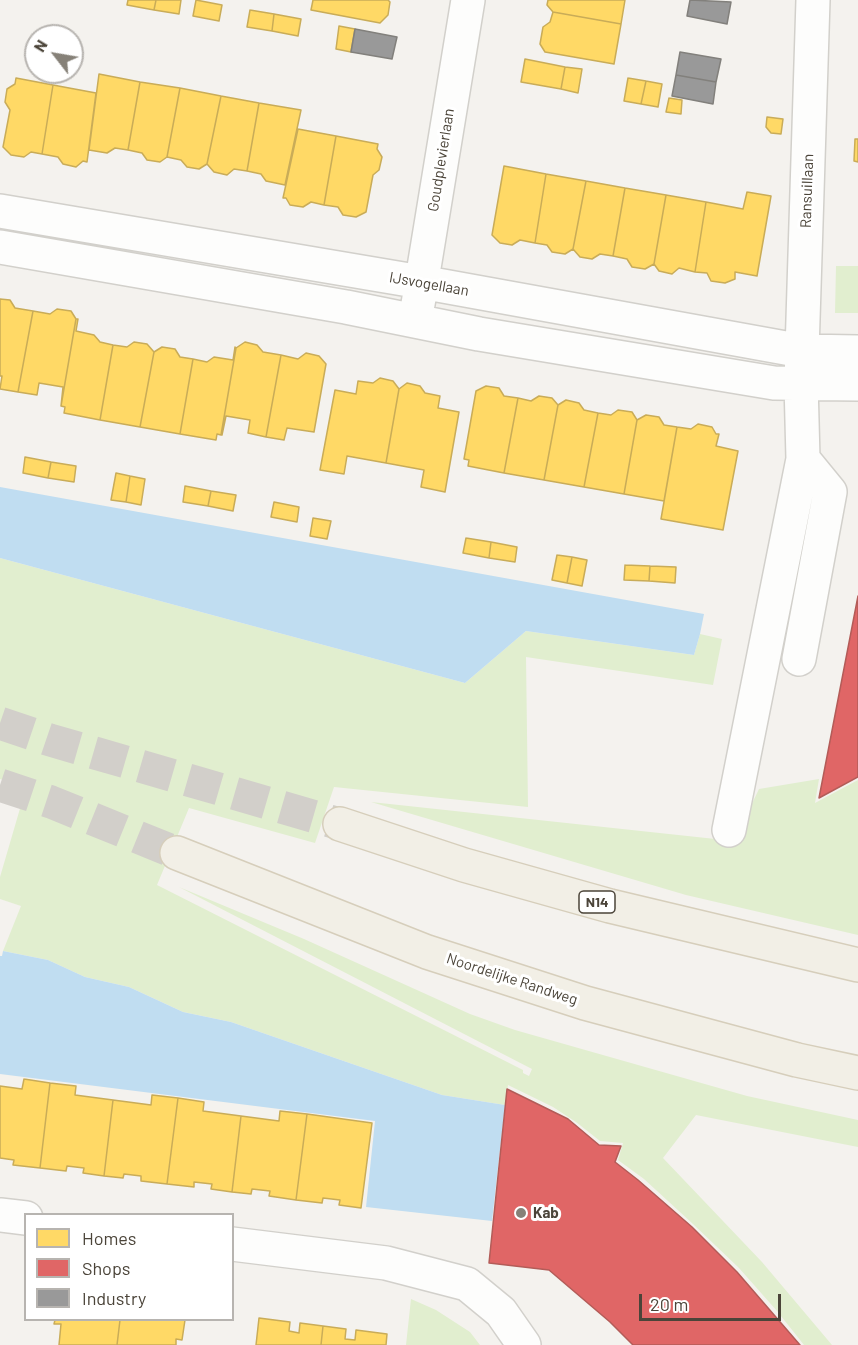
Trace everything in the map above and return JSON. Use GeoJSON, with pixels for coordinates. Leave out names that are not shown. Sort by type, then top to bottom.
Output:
{"type":"FeatureCollection","features":[{"type":"Feature","properties":{"kind":"main road","name":"N14"},"geometry":{"type":"LineString","coordinates":[[340,824],[464,865],[610,906],[858,965]]}},
{"type":"Feature","properties":{"kind":"main road","name":"Noordelijke Randweg"},"geometry":{"type":"LineString","coordinates":[[177,854],[427,952],[585,1003],[797,1060],[858,1072]]}},
{"type":"Feature","properties":{"kind":"street","name":"Goudplevierlaan"},"geometry":{"type":"LineString","coordinates":[[416,321],[468,0]]}},
{"type":"Feature","properties":{"kind":"street","name":"Ransuillaan"},"geometry":{"type":"LineString","coordinates":[[729,830],[803,459],[801,383],[813,0]]}},
{"type":"Feature","properties":{"kind":"street","name":"IJsvogellaan"},"geometry":{"type":"LineString","coordinates":[[0,211],[422,282],[802,351],[858,352]]}},
{"type":"Feature","properties":{"kind":"street"},"geometry":{"type":"LineString","coordinates":[[0,247],[346,307],[479,334],[774,383],[858,384]]}},
{"type":"Feature","properties":{"kind":"street"},"geometry":{"type":"LineString","coordinates":[[799,659],[830,492],[803,459]]}},
{"type":"Feature","properties":{"kind":"street"},"geometry":{"type":"LineString","coordinates":[[0,1215],[24,1218]]}},
{"type":"Feature","properties":{"kind":"street"},"geometry":{"type":"LineString","coordinates":[[234,1244],[386,1263],[467,1284],[501,1312],[524,1345]]}},
{"type":"Feature","properties":{"kind":"green space"},"geometry":{"type":"Polygon","coordinates":[[[836,266],[858,266],[858,313],[835,313],[836,266]]]}},
{"type":"Feature","properties":{"kind":"green space"},"geometry":{"type":"Polygon","coordinates":[[[0,558],[465,683],[526,631],[694,655],[700,634],[722,639],[713,685],[526,657],[528,807],[334,787],[315,843],[189,808],[157,885],[523,1070],[523,1073],[529,1076],[532,1069],[179,887],[304,939],[470,1014],[515,1030],[747,1096],[858,1120],[858,1147],[696,1115],[663,1158],[762,1262],[832,1345],[804,1345],[739,1268],[644,1179],[618,1160],[623,1143],[600,1141],[553,1107],[508,1085],[505,1105],[442,1095],[231,1022],[183,1012],[129,987],[85,977],[48,960],[3,951],[21,906],[0,899],[0,877],[26,788],[0,779],[0,558]]]}},
{"type":"Feature","properties":{"kind":"green space"},"geometry":{"type":"Polygon","coordinates":[[[819,779],[815,803],[858,780],[858,935],[686,895],[371,802],[734,841],[759,789],[819,779]]]}},
{"type":"Feature","properties":{"kind":"green space"},"geometry":{"type":"Polygon","coordinates":[[[411,1299],[436,1310],[470,1332],[480,1345],[406,1345],[411,1299]]]}},
{"type":"Feature","properties":{"kind":"water"},"geometry":{"type":"Polygon","coordinates":[[[0,487],[704,614],[694,655],[526,631],[465,683],[0,558],[0,487]]]}},
{"type":"Feature","properties":{"kind":"water"},"geometry":{"type":"Polygon","coordinates":[[[3,951],[48,960],[85,977],[129,987],[183,1012],[231,1022],[442,1095],[505,1105],[492,1221],[366,1207],[375,1121],[0,1074],[0,956],[3,951]]]}},
{"type":"Feature","properties":{"kind":"building: Homes"},"geometry":{"type":"Polygon","coordinates":[[[128,0],[156,0],[154,10],[127,5],[128,0]]]}},
{"type":"Feature","properties":{"kind":"building: Homes"},"geometry":{"type":"Polygon","coordinates":[[[156,0],[181,0],[179,14],[154,10],[156,0]]]}},
{"type":"Feature","properties":{"kind":"building: Homes"},"geometry":{"type":"Polygon","coordinates":[[[196,0],[222,5],[219,21],[193,16],[196,0]]]}},
{"type":"Feature","properties":{"kind":"building: Homes"},"geometry":{"type":"Polygon","coordinates":[[[313,0],[388,0],[390,2],[388,15],[380,23],[311,10],[313,0]]]}},
{"type":"Feature","properties":{"kind":"building: Homes"},"geometry":{"type":"Polygon","coordinates":[[[548,0],[625,0],[621,24],[553,12],[547,5],[548,0]]]}},
{"type":"Feature","properties":{"kind":"building: Homes"},"geometry":{"type":"Polygon","coordinates":[[[250,10],[274,14],[272,31],[247,27],[250,10]]]}},
{"type":"Feature","properties":{"kind":"building: Homes"},"geometry":{"type":"Polygon","coordinates":[[[553,12],[621,24],[614,64],[545,52],[540,44],[543,27],[550,22],[553,12]]]}},
{"type":"Feature","properties":{"kind":"building: Homes"},"geometry":{"type":"Polygon","coordinates":[[[274,14],[301,19],[298,36],[272,31],[274,14]]]}},
{"type":"Feature","properties":{"kind":"building: Homes"},"geometry":{"type":"Polygon","coordinates":[[[339,26],[355,29],[351,52],[336,49],[339,26]]]}},
{"type":"Feature","properties":{"kind":"building: Homes"},"geometry":{"type":"Polygon","coordinates":[[[525,59],[565,67],[561,89],[521,82],[525,59]]]}},
{"type":"Feature","properties":{"kind":"building: Homes"},"geometry":{"type":"Polygon","coordinates":[[[565,67],[582,69],[578,93],[561,89],[565,67]]]}},
{"type":"Feature","properties":{"kind":"building: Homes"},"geometry":{"type":"Polygon","coordinates":[[[99,74],[140,82],[128,150],[115,148],[107,153],[89,150],[99,74]]]}},
{"type":"Feature","properties":{"kind":"building: Homes"},"geometry":{"type":"Polygon","coordinates":[[[16,78],[24,80],[24,84],[53,85],[42,154],[31,152],[24,157],[11,155],[3,147],[10,110],[5,102],[7,89],[15,84],[16,78]]]}},
{"type":"Feature","properties":{"kind":"building: Homes"},"geometry":{"type":"Polygon","coordinates":[[[628,78],[646,81],[641,104],[624,101],[628,78]]]}},
{"type":"Feature","properties":{"kind":"building: Homes"},"geometry":{"type":"Polygon","coordinates":[[[646,81],[662,84],[658,107],[641,104],[646,81]]]}},
{"type":"Feature","properties":{"kind":"building: Homes"},"geometry":{"type":"Polygon","coordinates":[[[140,82],[180,88],[167,157],[160,162],[147,160],[142,153],[128,150],[140,82]]]}},
{"type":"Feature","properties":{"kind":"building: Homes"},"geometry":{"type":"Polygon","coordinates":[[[53,85],[96,93],[87,162],[83,161],[76,167],[63,164],[58,157],[42,154],[53,85]]]}},
{"type":"Feature","properties":{"kind":"building: Homes"},"geometry":{"type":"Polygon","coordinates":[[[180,88],[221,96],[207,164],[199,169],[187,167],[181,160],[167,157],[180,88]]]}},
{"type":"Feature","properties":{"kind":"building: Homes"},"geometry":{"type":"Polygon","coordinates":[[[221,96],[259,103],[247,171],[234,169],[227,175],[214,172],[207,164],[221,96]]]}},
{"type":"Feature","properties":{"kind":"building: Homes"},"geometry":{"type":"Polygon","coordinates":[[[669,98],[682,100],[681,114],[666,112],[669,98]]]}},
{"type":"Feature","properties":{"kind":"building: Homes"},"geometry":{"type":"Polygon","coordinates":[[[259,103],[301,110],[285,185],[266,181],[261,174],[247,171],[259,103]]]}},
{"type":"Feature","properties":{"kind":"building: Homes"},"geometry":{"type":"Polygon","coordinates":[[[767,117],[783,119],[781,134],[771,133],[766,127],[767,117]]]}},
{"type":"Feature","properties":{"kind":"building: Homes"},"geometry":{"type":"Polygon","coordinates":[[[298,129],[336,136],[324,205],[311,202],[303,207],[290,205],[286,198],[283,198],[298,129]]]}},
{"type":"Feature","properties":{"kind":"building: Homes"},"geometry":{"type":"Polygon","coordinates":[[[336,136],[378,144],[377,149],[382,157],[379,170],[373,175],[366,212],[356,217],[343,215],[338,207],[324,205],[336,136]]]}},
{"type":"Feature","properties":{"kind":"building: Homes"},"geometry":{"type":"Polygon","coordinates":[[[855,139],[858,139],[858,162],[854,161],[855,139]]]}},
{"type":"Feature","properties":{"kind":"building: Homes"},"geometry":{"type":"Polygon","coordinates":[[[504,166],[546,174],[535,243],[520,240],[512,245],[500,243],[492,235],[504,166]]]}},
{"type":"Feature","properties":{"kind":"building: Homes"},"geometry":{"type":"Polygon","coordinates":[[[546,174],[586,181],[573,249],[565,254],[552,252],[547,245],[535,243],[546,174]]]}},
{"type":"Feature","properties":{"kind":"building: Homes"},"geometry":{"type":"Polygon","coordinates":[[[586,181],[625,188],[613,256],[600,254],[592,259],[580,257],[573,249],[586,181]]]}},
{"type":"Feature","properties":{"kind":"building: Homes"},"geometry":{"type":"Polygon","coordinates":[[[625,188],[666,195],[654,264],[645,269],[632,267],[627,259],[613,256],[625,188]]]}},
{"type":"Feature","properties":{"kind":"building: Homes"},"geometry":{"type":"Polygon","coordinates":[[[747,192],[771,196],[757,276],[735,272],[735,279],[725,283],[711,281],[707,273],[695,272],[706,202],[743,209],[747,192]]]}},
{"type":"Feature","properties":{"kind":"building: Homes"},"geometry":{"type":"Polygon","coordinates":[[[666,195],[706,202],[695,272],[679,268],[672,274],[659,271],[654,264],[666,195]]]}},
{"type":"Feature","properties":{"kind":"building: Homes"},"geometry":{"type":"Polygon","coordinates":[[[0,299],[10,300],[15,308],[33,311],[18,392],[0,389],[2,376],[0,376],[0,299]]]}},
{"type":"Feature","properties":{"kind":"building: Homes"},"geometry":{"type":"Polygon","coordinates":[[[57,309],[71,311],[76,319],[61,406],[63,387],[39,383],[37,395],[18,392],[33,311],[50,314],[57,309]]]}},
{"type":"Feature","properties":{"kind":"building: Homes"},"geometry":{"type":"Polygon","coordinates":[[[76,319],[78,319],[76,331],[94,335],[100,342],[113,345],[100,420],[64,413],[65,407],[61,406],[76,319]]]}},
{"type":"Feature","properties":{"kind":"building: Homes"},"geometry":{"type":"Polygon","coordinates":[[[134,342],[147,344],[154,352],[140,427],[100,420],[113,345],[127,347],[134,342]]]}},
{"type":"Feature","properties":{"kind":"building: Homes"},"geometry":{"type":"Polygon","coordinates":[[[245,342],[257,345],[263,352],[281,355],[266,437],[248,433],[250,420],[226,416],[221,435],[236,348],[245,342]]]}},
{"type":"Feature","properties":{"kind":"building: Homes"},"geometry":{"type":"Polygon","coordinates":[[[162,347],[175,349],[180,357],[193,359],[180,434],[140,427],[154,352],[162,347]]]}},
{"type":"Feature","properties":{"kind":"building: Homes"},"geometry":{"type":"Polygon","coordinates":[[[236,348],[221,435],[217,434],[216,440],[180,434],[193,359],[207,362],[214,357],[233,360],[236,348]]]}},
{"type":"Feature","properties":{"kind":"building: Homes"},"geometry":{"type":"Polygon","coordinates":[[[306,353],[319,356],[326,364],[314,432],[287,428],[284,440],[266,437],[281,355],[298,359],[306,353]]]}},
{"type":"Feature","properties":{"kind":"building: Homes"},"geometry":{"type":"Polygon","coordinates":[[[380,378],[393,381],[399,389],[386,463],[347,456],[344,474],[320,470],[335,390],[356,394],[358,381],[373,383],[380,378]]]}},
{"type":"Feature","properties":{"kind":"building: Homes"},"geometry":{"type":"Polygon","coordinates":[[[407,383],[420,386],[425,393],[440,396],[438,408],[459,412],[445,492],[421,487],[424,470],[386,463],[399,389],[407,383]]]}},
{"type":"Feature","properties":{"kind":"building: Homes"},"geometry":{"type":"Polygon","coordinates":[[[486,386],[499,388],[504,396],[518,398],[504,473],[468,466],[469,460],[464,459],[476,391],[486,386]]]}},
{"type":"Feature","properties":{"kind":"building: Homes"},"geometry":{"type":"Polygon","coordinates":[[[539,396],[552,398],[558,405],[544,480],[504,473],[518,398],[531,401],[539,396]]]}},
{"type":"Feature","properties":{"kind":"building: Homes"},"geometry":{"type":"Polygon","coordinates":[[[566,400],[579,403],[584,410],[598,413],[584,487],[544,480],[558,405],[566,400]]]}},
{"type":"Feature","properties":{"kind":"building: Homes"},"geometry":{"type":"Polygon","coordinates":[[[618,410],[632,412],[637,420],[624,494],[584,487],[598,413],[611,415],[618,410]]]}},
{"type":"Feature","properties":{"kind":"building: Homes"},"geometry":{"type":"Polygon","coordinates":[[[646,415],[659,417],[664,425],[677,427],[664,501],[624,494],[637,420],[646,415]]]}},
{"type":"Feature","properties":{"kind":"building: Homes"},"geometry":{"type":"Polygon","coordinates":[[[698,424],[712,427],[716,434],[719,434],[716,446],[738,451],[723,530],[661,519],[677,427],[691,429],[698,424]]]}},
{"type":"Feature","properties":{"kind":"building: Homes"},"geometry":{"type":"Polygon","coordinates":[[[25,457],[51,462],[48,478],[23,473],[25,457]]]}},
{"type":"Feature","properties":{"kind":"building: Homes"},"geometry":{"type":"Polygon","coordinates":[[[51,462],[76,466],[74,482],[48,478],[51,462]]]}},
{"type":"Feature","properties":{"kind":"building: Homes"},"geometry":{"type":"Polygon","coordinates":[[[116,473],[130,476],[126,502],[111,500],[116,473]]]}},
{"type":"Feature","properties":{"kind":"building: Homes"},"geometry":{"type":"Polygon","coordinates":[[[130,476],[145,479],[141,505],[126,502],[130,476]]]}},
{"type":"Feature","properties":{"kind":"building: Homes"},"geometry":{"type":"Polygon","coordinates":[[[185,486],[211,491],[208,506],[183,502],[185,486]]]}},
{"type":"Feature","properties":{"kind":"building: Homes"},"geometry":{"type":"Polygon","coordinates":[[[211,491],[236,495],[233,511],[208,506],[211,491]]]}},
{"type":"Feature","properties":{"kind":"building: Homes"},"geometry":{"type":"Polygon","coordinates":[[[274,502],[299,507],[297,522],[271,517],[274,502]]]}},
{"type":"Feature","properties":{"kind":"building: Homes"},"geometry":{"type":"Polygon","coordinates":[[[313,518],[331,521],[327,539],[310,536],[313,518]]]}},
{"type":"Feature","properties":{"kind":"building: Homes"},"geometry":{"type":"Polygon","coordinates":[[[466,538],[491,542],[489,558],[463,553],[466,538]]]}},
{"type":"Feature","properties":{"kind":"building: Homes"},"geometry":{"type":"Polygon","coordinates":[[[491,542],[517,547],[515,562],[489,558],[491,542]]]}},
{"type":"Feature","properties":{"kind":"building: Homes"},"geometry":{"type":"Polygon","coordinates":[[[557,555],[572,557],[567,583],[552,580],[557,555]]]}},
{"type":"Feature","properties":{"kind":"building: Homes"},"geometry":{"type":"Polygon","coordinates":[[[572,557],[587,560],[582,586],[567,583],[572,557]]]}},
{"type":"Feature","properties":{"kind":"building: Homes"},"geometry":{"type":"Polygon","coordinates":[[[625,565],[650,566],[649,581],[624,580],[625,565]]]}},
{"type":"Feature","properties":{"kind":"building: Homes"},"geometry":{"type":"Polygon","coordinates":[[[650,566],[676,567],[675,583],[649,581],[650,566]]]}},
{"type":"Feature","properties":{"kind":"building: Homes"},"geometry":{"type":"Polygon","coordinates":[[[24,1079],[50,1083],[40,1168],[13,1165],[14,1160],[0,1158],[0,1086],[22,1089],[24,1079]]]}},
{"type":"Feature","properties":{"kind":"building: Homes"},"geometry":{"type":"Polygon","coordinates":[[[50,1083],[76,1086],[75,1095],[113,1100],[104,1176],[83,1173],[84,1168],[67,1166],[66,1171],[40,1168],[50,1083]]]}},
{"type":"Feature","properties":{"kind":"building: Homes"},"geometry":{"type":"Polygon","coordinates":[[[152,1095],[178,1098],[167,1184],[141,1181],[141,1176],[124,1174],[123,1178],[104,1176],[113,1100],[151,1105],[152,1095]]]}},
{"type":"Feature","properties":{"kind":"building: Homes"},"geometry":{"type":"Polygon","coordinates":[[[178,1098],[204,1102],[203,1111],[241,1116],[232,1192],[211,1189],[212,1184],[194,1182],[194,1187],[167,1184],[178,1098]]]}},
{"type":"Feature","properties":{"kind":"building: Homes"},"geometry":{"type":"Polygon","coordinates":[[[280,1111],[307,1114],[296,1200],[269,1196],[270,1191],[252,1189],[251,1194],[232,1192],[241,1116],[279,1121],[280,1111]]]}},
{"type":"Feature","properties":{"kind":"building: Homes"},"geometry":{"type":"Polygon","coordinates":[[[307,1114],[372,1123],[361,1208],[339,1205],[340,1200],[323,1198],[322,1203],[296,1200],[307,1114]]]}},
{"type":"Feature","properties":{"kind":"building: Homes"},"geometry":{"type":"Polygon","coordinates":[[[259,1318],[290,1322],[289,1331],[299,1333],[300,1323],[323,1326],[321,1345],[256,1345],[259,1318]]]}},
{"type":"Feature","properties":{"kind":"building: Homes"},"geometry":{"type":"Polygon","coordinates":[[[55,1321],[120,1321],[117,1345],[59,1345],[61,1324],[54,1324],[55,1321]]]}},
{"type":"Feature","properties":{"kind":"building: Homes"},"geometry":{"type":"Polygon","coordinates":[[[120,1321],[185,1321],[182,1340],[176,1339],[176,1345],[117,1345],[120,1321]]]}},
{"type":"Feature","properties":{"kind":"building: Homes"},"geometry":{"type":"Polygon","coordinates":[[[323,1326],[346,1329],[345,1339],[355,1340],[356,1330],[387,1334],[386,1345],[321,1345],[323,1326]]]}},
{"type":"Feature","properties":{"kind":"building: Shops"},"geometry":{"type":"Polygon","coordinates":[[[858,596],[858,777],[819,798],[858,596]]]}},
{"type":"Feature","properties":{"kind":"building: Shops"},"geometry":{"type":"Polygon","coordinates":[[[507,1089],[568,1119],[599,1145],[621,1146],[615,1162],[692,1227],[737,1272],[800,1345],[633,1345],[610,1322],[549,1270],[489,1263],[507,1089]]]}},
{"type":"Feature","properties":{"kind":"building: Industry"},"geometry":{"type":"Polygon","coordinates":[[[690,0],[731,2],[727,24],[687,16],[690,0]]]}},
{"type":"Feature","properties":{"kind":"building: Industry"},"geometry":{"type":"Polygon","coordinates":[[[355,29],[397,37],[392,59],[351,52],[355,29]]]}},
{"type":"Feature","properties":{"kind":"building: Industry"},"geometry":{"type":"Polygon","coordinates":[[[680,52],[721,59],[716,82],[676,75],[680,52]]]}},
{"type":"Feature","properties":{"kind":"building: Industry"},"geometry":{"type":"Polygon","coordinates":[[[676,75],[716,82],[713,104],[672,96],[676,75]]]}},
{"type":"Feature","properties":{"kind":"tunnel"},"geometry":{"type":"LineString","coordinates":[[0,723],[50,740],[340,824]]}},
{"type":"Feature","properties":{"kind":"tunnel"},"geometry":{"type":"LineString","coordinates":[[0,785],[51,802],[177,853]]}},
{"type":"Feature","properties":{"kind":"place","name":"Kab"},"geometry":{"type":"Point","coordinates":[521,1213]}}]}
